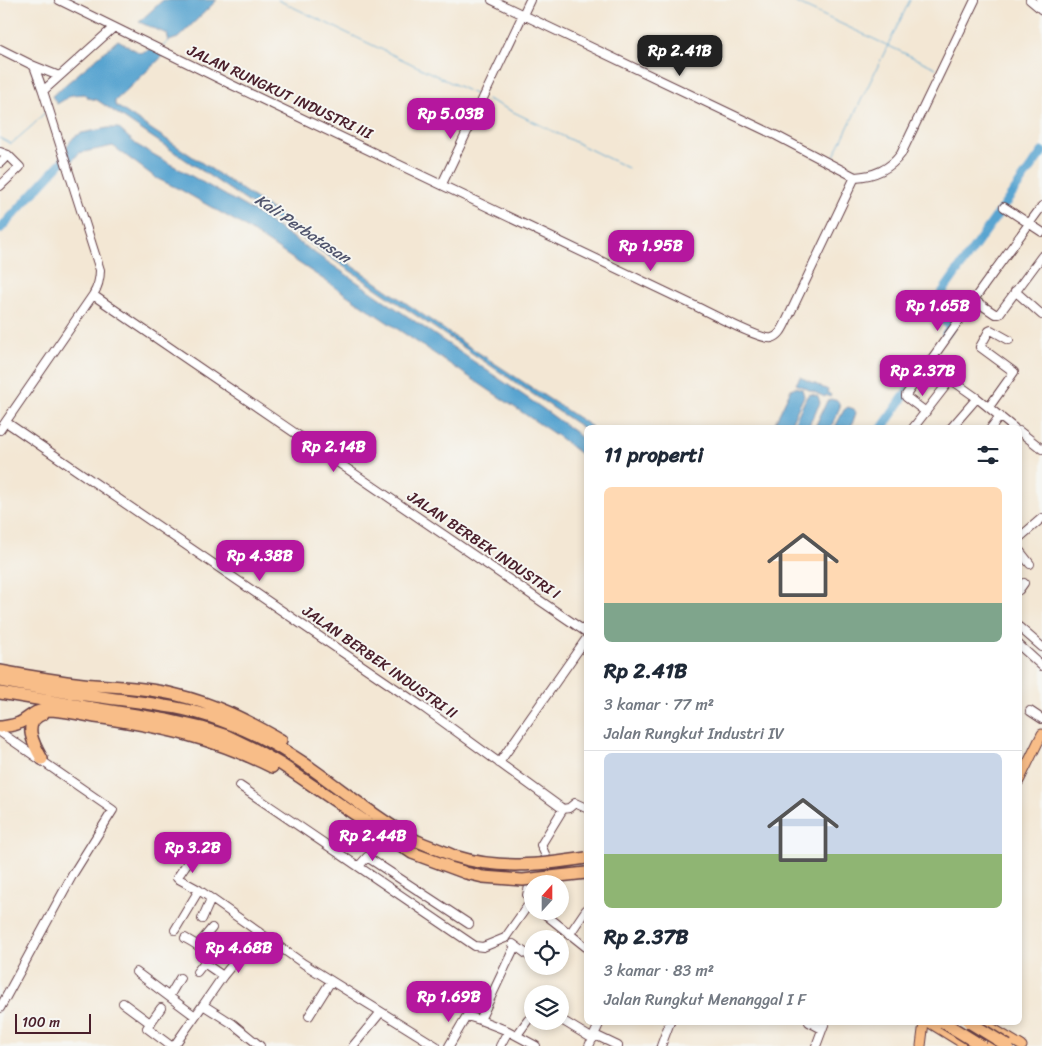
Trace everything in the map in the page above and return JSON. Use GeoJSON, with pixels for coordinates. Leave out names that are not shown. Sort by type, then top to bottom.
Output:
{"type":"FeatureCollection","features":[{"type":"Feature","properties":{"kind":"highway"},"geometry":{"type":"LineString","coordinates":[[0,671],[81,684],[163,692],[222,709],[281,740],[342,783],[394,827]]}},
{"type":"Feature","properties":{"kind":"highway"},"geometry":{"type":"LineString","coordinates":[[0,681],[76,694],[166,706],[230,724],[258,736],[289,754],[394,827],[417,840],[470,861],[518,866],[584,858]]}},
{"type":"Feature","properties":{"kind":"highway"},"geometry":{"type":"LineString","coordinates":[[0,693],[167,720],[227,736],[282,765],[412,853],[466,873],[492,878],[523,880],[584,873]]}},
{"type":"Feature","properties":{"kind":"highway"},"geometry":{"type":"LineString","coordinates":[[0,727],[13,726],[30,715],[43,710],[119,720],[179,731],[245,754],[285,773],[347,814],[378,831]]}},
{"type":"Feature","properties":{"kind":"highway"},"geometry":{"type":"LineString","coordinates":[[42,760],[31,734],[33,721],[40,715],[53,714],[98,721],[119,720]]}},
{"type":"Feature","properties":{"kind":"highway"},"geometry":{"type":"LineString","coordinates":[[948,1025],[982,1046]]}},
{"type":"Feature","properties":{"kind":"highway"},"geometry":{"type":"LineString","coordinates":[[974,1025],[1008,1046]]}},
{"type":"Feature","properties":{"kind":"main road"},"geometry":{"type":"LineString","coordinates":[[1022,775],[1041,736]]}},
{"type":"Feature","properties":{"kind":"main road"},"geometry":{"type":"LineString","coordinates":[[921,1046],[924,1025]]}},
{"type":"Feature","properties":{"kind":"main road"},"geometry":{"type":"LineString","coordinates":[[928,1025],[967,1046]]}},
{"type":"Feature","properties":{"kind":"main road"},"geometry":{"type":"LineString","coordinates":[[972,1046],[980,1037],[984,1025]]}},
{"type":"Feature","properties":{"kind":"main road"},"geometry":{"type":"LineString","coordinates":[[986,1025],[1022,1046]]}},
{"type":"Feature","properties":{"kind":"main road"},"geometry":{"type":"LineString","coordinates":[[991,1046],[998,1032]]}},
{"type":"Feature","properties":{"kind":"street","name":"JALAN RUNGKUT INDUSTRI III"},"geometry":{"type":"LineString","coordinates":[[59,0],[113,28],[742,329],[768,338],[777,336],[785,324],[855,177]]}},
{"type":"Feature","properties":{"kind":"street"},"geometry":{"type":"LineString","coordinates":[[492,0],[777,136],[855,177],[868,176],[883,171],[895,162],[901,154],[975,0]]}},
{"type":"Feature","properties":{"kind":"street"},"geometry":{"type":"LineString","coordinates":[[442,184],[530,0]]}},
{"type":"Feature","properties":{"kind":"street"},"geometry":{"type":"LineString","coordinates":[[1030,0],[1042,10]]}},
{"type":"Feature","properties":{"kind":"street"},"geometry":{"type":"LineString","coordinates":[[43,91],[113,28]]}},
{"type":"Feature","properties":{"kind":"street"},"geometry":{"type":"LineString","coordinates":[[0,50],[59,76]]}},
{"type":"Feature","properties":{"kind":"street"},"geometry":{"type":"LineString","coordinates":[[0,430],[98,287],[100,270],[34,66]]}},
{"type":"Feature","properties":{"kind":"street"},"geometry":{"type":"LineString","coordinates":[[0,152],[8,156],[20,167],[0,186]]}},
{"type":"Feature","properties":{"kind":"street"},"geometry":{"type":"LineString","coordinates":[[0,163],[8,156]]}},
{"type":"Feature","properties":{"kind":"street"},"geometry":{"type":"LineString","coordinates":[[926,412],[906,396],[1042,206]]}},
{"type":"Feature","properties":{"kind":"street"},"geometry":{"type":"LineString","coordinates":[[1004,207],[1042,232]]}},
{"type":"Feature","properties":{"kind":"street"},"geometry":{"type":"LineString","coordinates":[[974,300],[997,315],[1042,256]]}},
{"type":"Feature","properties":{"kind":"street"},"geometry":{"type":"LineString","coordinates":[[1015,291],[1042,315]]}},
{"type":"Feature","properties":{"kind":"street","name":"JALAN BERBEK INDUSTRI I"},"geometry":{"type":"LineString","coordinates":[[93,295],[584,631]]}},
{"type":"Feature","properties":{"kind":"street"},"geometry":{"type":"LineString","coordinates":[[989,408],[1014,372],[980,347],[991,330],[1009,340]]}},
{"type":"Feature","properties":{"kind":"street"},"geometry":{"type":"LineString","coordinates":[[929,364],[977,398],[1010,425]]}},
{"type":"Feature","properties":{"kind":"street"},"geometry":{"type":"LineString","coordinates":[[915,425],[951,379]]}},
{"type":"Feature","properties":{"kind":"street"},"geometry":{"type":"LineString","coordinates":[[954,425],[977,398]]}},
{"type":"Feature","properties":{"kind":"street"},"geometry":{"type":"LineString","coordinates":[[993,425],[1000,416]]}},
{"type":"Feature","properties":{"kind":"street","name":"JALAN BERBEK INDUSTRI II"},"geometry":{"type":"LineString","coordinates":[[6,422],[424,708],[564,809]]}},
{"type":"Feature","properties":{"kind":"street"},"geometry":{"type":"LineString","coordinates":[[1022,433],[1042,449]]}},
{"type":"Feature","properties":{"kind":"street"},"geometry":{"type":"LineString","coordinates":[[1022,535],[1042,518]]}},
{"type":"Feature","properties":{"kind":"street"},"geometry":{"type":"LineString","coordinates":[[1022,554],[1030,564]]}},
{"type":"Feature","properties":{"kind":"street"},"geometry":{"type":"LineString","coordinates":[[1022,630],[1042,647]]}},
{"type":"Feature","properties":{"kind":"street"},"geometry":{"type":"LineString","coordinates":[[499,763],[584,642]]}},
{"type":"Feature","properties":{"kind":"street"},"geometry":{"type":"LineString","coordinates":[[1022,648],[1042,666]]}},
{"type":"Feature","properties":{"kind":"street"},"geometry":{"type":"LineString","coordinates":[[1030,712],[1042,719]]}},
{"type":"Feature","properties":{"kind":"street"},"geometry":{"type":"LineString","coordinates":[[0,732],[113,810],[73,874],[0,1008]]}},
{"type":"Feature","properties":{"kind":"street"},"geometry":{"type":"LineString","coordinates":[[240,786],[476,946],[483,947],[505,938],[524,913]]}},
{"type":"Feature","properties":{"kind":"street"},"geometry":{"type":"LineString","coordinates":[[554,875],[541,845],[564,809],[569,808],[575,803],[584,807]]}},
{"type":"Feature","properties":{"kind":"street"},"geometry":{"type":"LineString","coordinates":[[359,866],[367,857],[469,924]]}},
{"type":"Feature","properties":{"kind":"street"},"geometry":{"type":"LineString","coordinates":[[190,859],[177,878],[199,890],[304,964],[436,1046]]}},
{"type":"Feature","properties":{"kind":"street"},"geometry":{"type":"LineString","coordinates":[[175,930],[199,890]]}},
{"type":"Feature","properties":{"kind":"street"},"geometry":{"type":"LineString","coordinates":[[202,919],[211,899]]}},
{"type":"Feature","properties":{"kind":"street"},"geometry":{"type":"LineString","coordinates":[[584,915],[569,935],[584,946]]}},
{"type":"Feature","properties":{"kind":"street"},"geometry":{"type":"LineString","coordinates":[[552,920],[563,930]]}},
{"type":"Feature","properties":{"kind":"street"},"geometry":{"type":"LineString","coordinates":[[198,945],[212,928]]}},
{"type":"Feature","properties":{"kind":"street"},"geometry":{"type":"LineString","coordinates":[[161,1008],[150,1022],[148,1029],[177,1045],[223,976],[259,932]]}},
{"type":"Feature","properties":{"kind":"street"},"geometry":{"type":"LineString","coordinates":[[185,938],[198,945],[204,953],[204,963],[197,972]]}},
{"type":"Feature","properties":{"kind":"street"},"geometry":{"type":"LineString","coordinates":[[505,938],[524,952]]}},
{"type":"Feature","properties":{"kind":"street"},"geometry":{"type":"LineString","coordinates":[[480,1020],[515,946]]}},
{"type":"Feature","properties":{"kind":"street"},"geometry":{"type":"LineString","coordinates":[[204,963],[223,976]]}},
{"type":"Feature","properties":{"kind":"street"},"geometry":{"type":"LineString","coordinates":[[136,972],[170,995],[195,1016]]}},
{"type":"Feature","properties":{"kind":"street"},"geometry":{"type":"LineString","coordinates":[[170,995],[180,978]]}},
{"type":"Feature","properties":{"kind":"street"},"geometry":{"type":"LineString","coordinates":[[309,1016],[331,981]]}},
{"type":"Feature","properties":{"kind":"street"},"geometry":{"type":"LineString","coordinates":[[123,1003],[150,1022]]}},
{"type":"Feature","properties":{"kind":"street"},"geometry":{"type":"LineString","coordinates":[[204,1004],[260,1046]]}},
{"type":"Feature","properties":{"kind":"street"},"geometry":{"type":"LineString","coordinates":[[354,1046],[381,1012]]}},
{"type":"Feature","properties":{"kind":"street"},"geometry":{"type":"LineString","coordinates":[[449,1046],[466,1017],[480,1020],[508,1031],[536,1046]]}},
{"type":"Feature","properties":{"kind":"street"},"geometry":{"type":"LineString","coordinates":[[517,1035],[524,1025]]}},
{"type":"Feature","properties":{"kind":"street"},"geometry":{"type":"LineString","coordinates":[[569,1025],[592,1040],[618,1046]]}},
{"type":"Feature","properties":{"kind":"street"},"geometry":{"type":"LineString","coordinates":[[592,1040],[599,1025]]}},
{"type":"Feature","properties":{"kind":"street"},"geometry":{"type":"LineString","coordinates":[[661,1046],[669,1025]]}},
{"type":"Feature","properties":{"kind":"street"},"geometry":{"type":"LineString","coordinates":[[816,1046],[823,1026]]}},
{"type":"Feature","properties":{"kind":"street"},"geometry":{"type":"LineString","coordinates":[[500,1046],[508,1031]]}},
{"type":"Feature","properties":{"kind":"water"},"geometry":{"type":"Polygon","coordinates":[[[163,0],[217,0],[178,38],[169,41],[167,34],[139,22],[163,0]]]}},
{"type":"Feature","properties":{"kind":"water"},"geometry":{"type":"Polygon","coordinates":[[[118,40],[140,53],[153,48],[163,56],[115,101],[115,105],[271,209],[459,340],[589,425],[584,425],[584,429],[97,100],[88,98],[85,94],[72,95],[57,104],[52,96],[118,40]]]}},
{"type":"Feature","properties":{"kind":"water","name":"Kali Perbatasan"},"geometry":{"type":"Polygon","coordinates":[[[118,128],[137,145],[253,211],[575,432],[584,440],[584,456],[559,437],[239,223],[156,178],[113,146],[79,153],[71,162],[66,147],[74,137],[82,133],[118,128]]]}},
{"type":"Feature","properties":{"kind":"water"},"geometry":{"type":"Polygon","coordinates":[[[800,377],[828,390],[827,392],[831,395],[830,397],[826,395],[825,397],[796,384],[800,377]]]}},
{"type":"Feature","properties":{"kind":"water"},"geometry":{"type":"Polygon","coordinates":[[[795,387],[802,389],[804,396],[790,425],[774,425],[791,389],[795,387]]]}},
{"type":"Feature","properties":{"kind":"water"},"geometry":{"type":"Polygon","coordinates":[[[811,394],[818,396],[820,403],[809,425],[793,425],[807,396],[811,394]]]}},
{"type":"Feature","properties":{"kind":"water"},"geometry":{"type":"Polygon","coordinates":[[[831,399],[838,401],[840,407],[832,425],[816,425],[827,401],[831,399]]]}},
{"type":"Feature","properties":{"kind":"water"},"geometry":{"type":"Polygon","coordinates":[[[848,407],[854,409],[856,413],[852,425],[836,425],[844,410],[848,407]]]}},
{"type":"Feature","properties":{"kind":"waterway"},"geometry":{"type":"LineString","coordinates":[[278,0],[481,97]]}},
{"type":"Feature","properties":{"kind":"waterway"},"geometry":{"type":"LineString","coordinates":[[790,0],[936,68]]}},
{"type":"Feature","properties":{"kind":"waterway"},"geometry":{"type":"LineString","coordinates":[[834,156],[910,0]]}},
{"type":"Feature","properties":{"kind":"waterway"},"geometry":{"type":"LineString","coordinates":[[162,47],[170,40]]}},
{"type":"Feature","properties":{"kind":"waterway"},"geometry":{"type":"LineString","coordinates":[[487,99],[628,168]]}},
{"type":"Feature","properties":{"kind":"waterway"},"geometry":{"type":"LineString","coordinates":[[0,138],[11,144],[47,110]]}},
{"type":"Feature","properties":{"kind":"waterway"},"geometry":{"type":"LineString","coordinates":[[946,334],[951,326],[929,311],[1042,152]]}},
{"type":"Feature","properties":{"kind":"waterway","name":"Kali Perbatasan"},"geometry":{"type":"LineString","coordinates":[[0,229],[69,154]]}},
{"type":"Feature","properties":{"kind":"waterway"},"geometry":{"type":"LineString","coordinates":[[884,425],[909,389]]}}]}
